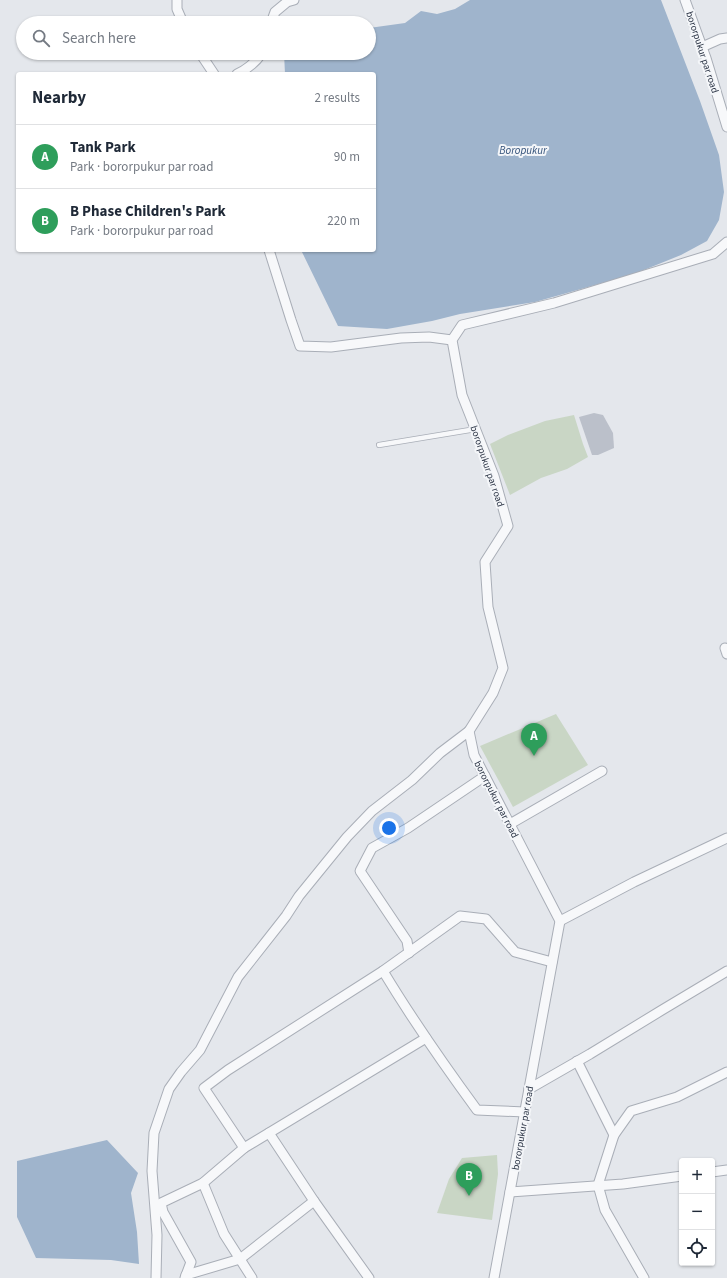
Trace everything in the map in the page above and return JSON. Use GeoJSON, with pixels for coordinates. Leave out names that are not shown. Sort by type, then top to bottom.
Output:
{"type":"FeatureCollection","features":[{"type":"Feature","properties":{"kind":"street"},"geometry":{"type":"LineString","coordinates":[[177,0],[180,16]]}},
{"type":"Feature","properties":{"kind":"street"},"geometry":{"type":"LineString","coordinates":[[274,16],[275,12],[287,2],[294,0]]}},
{"type":"Feature","properties":{"kind":"street","name":"bororpukur par road"},"geometry":{"type":"LineString","coordinates":[[685,0],[702,47],[727,127]]}},
{"type":"Feature","properties":{"kind":"street"},"geometry":{"type":"LineString","coordinates":[[702,47],[720,39],[727,38]]}},
{"type":"Feature","properties":{"kind":"street"},"geometry":{"type":"LineString","coordinates":[[205,60],[213,72]]}},
{"type":"Feature","properties":{"kind":"street"},"geometry":{"type":"LineString","coordinates":[[242,72],[256,60]]}},
{"type":"Feature","properties":{"kind":"street"},"geometry":{"type":"LineString","coordinates":[[270,252],[300,346],[331,347],[401,338],[429,337],[452,340],[462,325],[554,303],[713,254],[727,242]]}},
{"type":"Feature","properties":{"kind":"street","name":"bororpukur par road"},"geometry":{"type":"LineString","coordinates":[[452,340],[462,395],[494,476],[508,526],[485,562],[488,607],[503,668],[493,693],[469,731],[474,756],[560,921],[494,1278]]}},
{"type":"Feature","properties":{"kind":"street"},"geometry":{"type":"LineString","coordinates":[[156,1278],[157,1235],[152,1171],[154,1133],[169,1089],[200,1050],[238,977],[286,916],[299,896],[347,837],[372,811],[412,780],[440,753],[469,731]]}},
{"type":"Feature","properties":{"kind":"street"},"geometry":{"type":"LineString","coordinates":[[510,824],[602,771]]}},
{"type":"Feature","properties":{"kind":"street"},"geometry":{"type":"LineString","coordinates":[[409,953],[407,941],[360,871],[372,848],[408,828],[485,776]]}},
{"type":"Feature","properties":{"kind":"street"},"geometry":{"type":"LineString","coordinates":[[560,921],[634,882],[727,838]]}},
{"type":"Feature","properties":{"kind":"street"},"geometry":{"type":"LineString","coordinates":[[244,1148],[204,1088],[228,1070],[383,971],[460,916],[486,919],[515,952],[552,962]]}},
{"type":"Feature","properties":{"kind":"street"},"geometry":{"type":"LineString","coordinates":[[383,971],[426,1038],[477,1110],[525,1112]]}},
{"type":"Feature","properties":{"kind":"street"},"geometry":{"type":"LineString","coordinates":[[529,1089],[727,971]]}},
{"type":"Feature","properties":{"kind":"street"},"geometry":{"type":"LineString","coordinates":[[185,1277],[191,1262],[163,1212],[162,1203],[203,1183],[244,1148],[426,1038]]}},
{"type":"Feature","properties":{"kind":"street"},"geometry":{"type":"LineString","coordinates":[[578,1061],[614,1135]]}},
{"type":"Feature","properties":{"kind":"street"},"geometry":{"type":"LineString","coordinates":[[644,1278],[605,1210],[598,1185],[614,1135],[631,1111],[677,1097],[727,1072]]}},
{"type":"Feature","properties":{"kind":"street"},"geometry":{"type":"LineString","coordinates":[[269,1133],[314,1201],[369,1278]]}},
{"type":"Feature","properties":{"kind":"street"},"geometry":{"type":"LineString","coordinates":[[715,1172],[727,1170]]}},
{"type":"Feature","properties":{"kind":"street"},"geometry":{"type":"LineString","coordinates":[[510,1192],[622,1184],[679,1176]]}},
{"type":"Feature","properties":{"kind":"street"},"geometry":{"type":"LineString","coordinates":[[203,1183],[224,1234],[252,1278]]}},
{"type":"Feature","properties":{"kind":"street"},"geometry":{"type":"LineString","coordinates":[[185,1277],[240,1259],[314,1201]]}},
{"type":"Feature","properties":{"kind":"lane"},"geometry":{"type":"LineString","coordinates":[[379,445],[476,429]]}},
{"type":"Feature","properties":{"kind":"green space"},"geometry":{"type":"Polygon","coordinates":[[[574,415],[588,457],[567,469],[541,478],[510,495],[490,444],[508,435],[545,421],[574,415]]]}},
{"type":"Feature","properties":{"kind":"green space"},"geometry":{"type":"Polygon","coordinates":[[[556,714],[588,765],[513,807],[480,746],[556,714]]]}},
{"type":"Feature","properties":{"kind":"green space"},"geometry":{"type":"Polygon","coordinates":[[[497,1155],[498,1174],[492,1220],[437,1213],[449,1179],[462,1158],[497,1155]]]}},
{"type":"Feature","properties":{"kind":"water","name":"Boropukur"},"geometry":{"type":"Polygon","coordinates":[[[470,0],[661,0],[719,155],[724,192],[719,220],[707,241],[681,255],[634,274],[535,302],[460,314],[432,321],[387,329],[338,326],[302,252],[376,252],[376,72],[285,72],[284,60],[376,60],[376,27],[405,23],[421,11],[437,14],[455,9],[470,0]]]}},
{"type":"Feature","properties":{"kind":"water"},"geometry":{"type":"Polygon","coordinates":[[[107,1140],[138,1173],[131,1193],[137,1232],[139,1264],[111,1260],[36,1258],[17,1217],[17,1161],[107,1140]]]}},
{"type":"Feature","properties":{"kind":"building"},"geometry":{"type":"Polygon","coordinates":[[[594,413],[603,415],[613,433],[614,448],[598,455],[592,455],[579,417],[594,413]]]}},
{"type":"Feature","properties":{"kind":"place","name":"Tank Park"},"geometry":{"type":"Point","coordinates":[534,756]}},
{"type":"Feature","properties":{"kind":"place","name":"B Phase Children's Park"},"geometry":{"type":"Point","coordinates":[469,1196]}}]}
